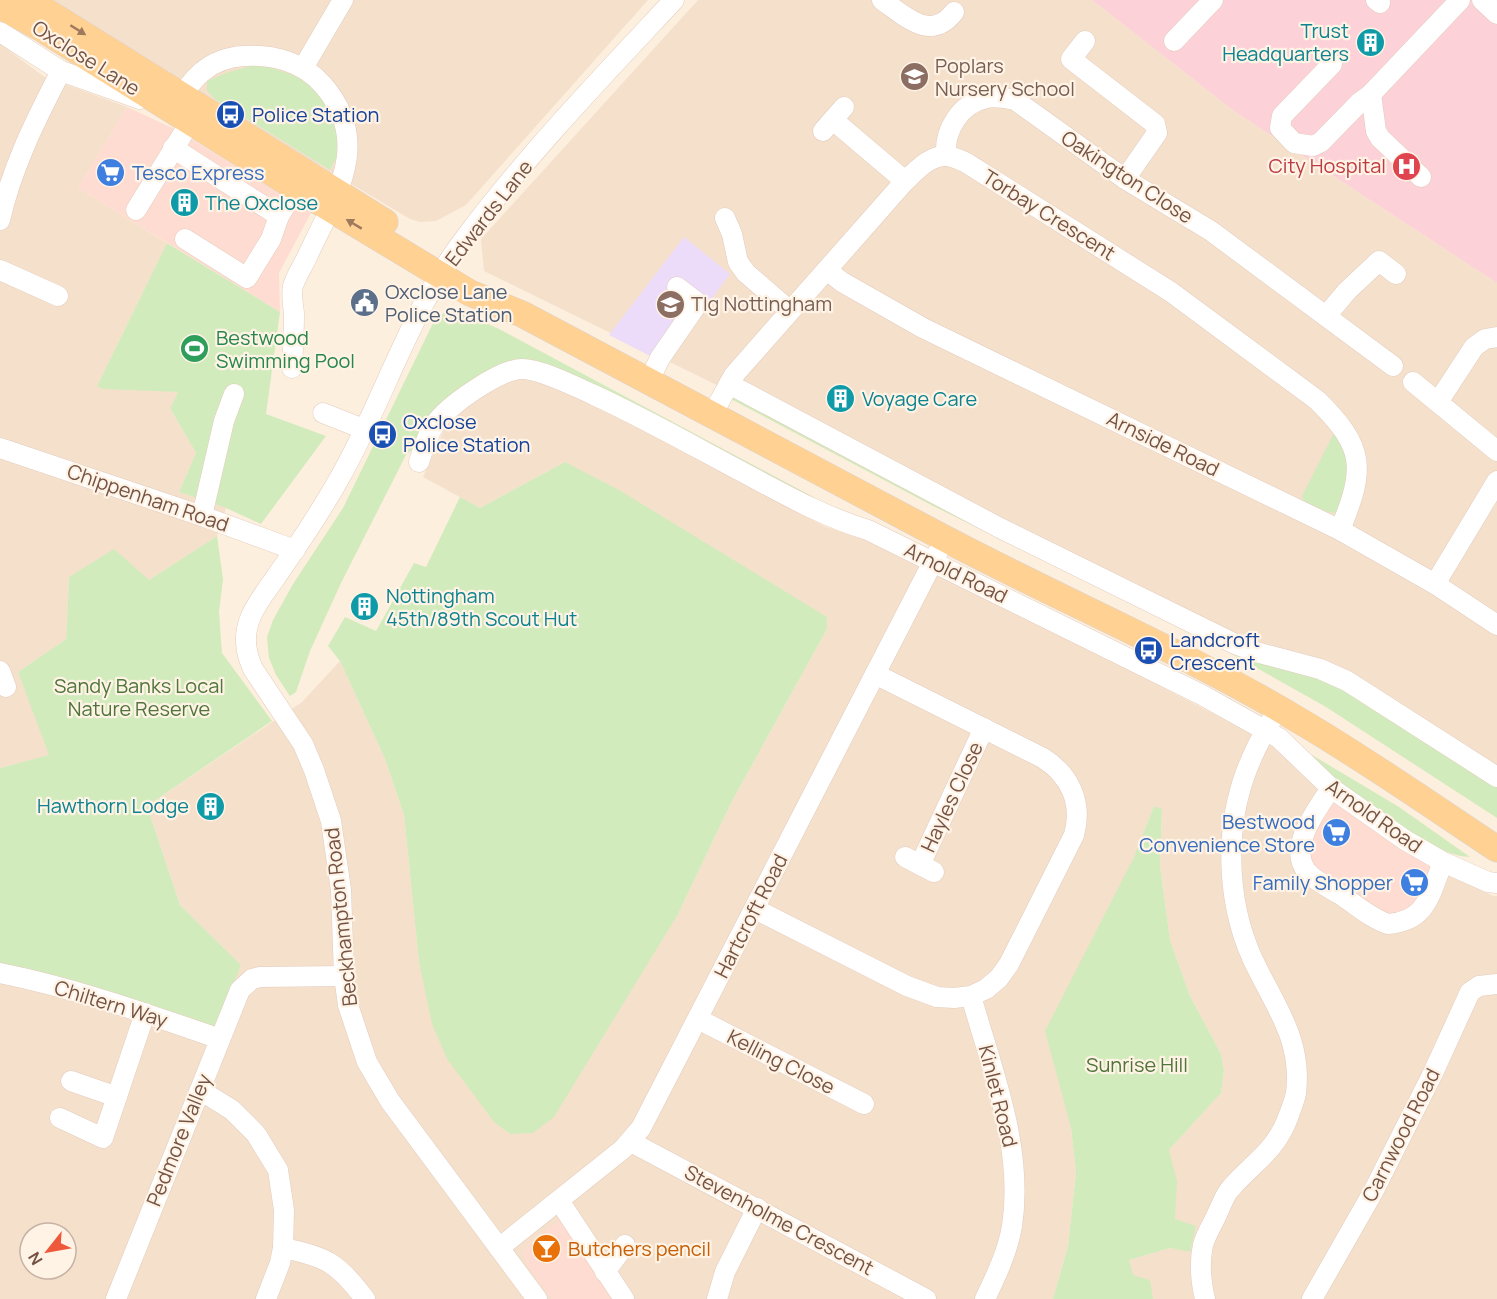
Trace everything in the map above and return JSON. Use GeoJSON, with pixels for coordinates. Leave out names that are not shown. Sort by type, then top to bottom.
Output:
{"type":"FeatureCollection","features":[{"type":"Feature","properties":{"kind":"main road","name":"Oxclose Lane"},"geometry":{"type":"LineString","coordinates":[[0,6],[42,10],[186,108],[445,269]]}},
{"type":"Feature","properties":{"kind":"main road","name":"Arnold Road"},"geometry":{"type":"LineString","coordinates":[[445,269],[478,280],[522,314],[945,539],[1155,642],[1278,709],[1396,781],[1497,849]]}},
{"type":"Feature","properties":{"kind":"street"},"geometry":{"type":"LineString","coordinates":[[303,68],[343,0]]}},
{"type":"Feature","properties":{"kind":"street","name":"Edwards Lane"},"geometry":{"type":"LineString","coordinates":[[295,550],[319,514],[366,430],[428,295],[476,224],[579,102],[674,0]]}},
{"type":"Feature","properties":{"kind":"street"},"geometry":{"type":"LineString","coordinates":[[882,0],[934,34],[954,12]]}},
{"type":"Feature","properties":{"kind":"street"},"geometry":{"type":"LineString","coordinates":[[1174,41],[1213,0]]}},
{"type":"Feature","properties":{"kind":"street"},"geometry":{"type":"LineString","coordinates":[[1332,64],[1282,116],[1280,128],[1286,135],[1296,135],[1306,145],[1313,146],[1321,142],[1360,102],[1371,94],[1460,0]]}},
{"type":"Feature","properties":{"kind":"street"},"geometry":{"type":"LineString","coordinates":[[1482,0],[1497,14]]}},
{"type":"Feature","properties":{"kind":"street","name":"Oxclose Lane"},"geometry":{"type":"LineString","coordinates":[[0,32],[61,71],[186,108]]}},
{"type":"Feature","properties":{"kind":"street"},"geometry":{"type":"LineString","coordinates":[[1085,41],[1071,59],[1155,124],[1157,133],[1125,179]]}},
{"type":"Feature","properties":{"kind":"street"},"geometry":{"type":"LineString","coordinates":[[136,210],[173,148],[200,72],[217,62],[238,56],[260,55],[280,59],[303,68],[317,78],[337,105],[349,143],[346,166],[333,200],[293,287],[292,368]]}},
{"type":"Feature","properties":{"kind":"street"},"geometry":{"type":"LineString","coordinates":[[0,220],[3,194],[61,71]]}},
{"type":"Feature","properties":{"kind":"street"},"geometry":{"type":"LineString","coordinates":[[1371,94],[1376,131],[1380,138],[1421,177]]}},
{"type":"Feature","properties":{"kind":"street","name":"Oakington Close"},"geometry":{"type":"LineString","coordinates":[[946,156],[951,124],[963,110],[987,98],[1000,97],[1015,100],[1125,179],[1211,231],[1393,366]]}},
{"type":"Feature","properties":{"kind":"street"},"geometry":{"type":"LineString","coordinates":[[833,119],[905,181]]}},
{"type":"Feature","properties":{"kind":"street"},"geometry":{"type":"LineString","coordinates":[[173,148],[279,216]]}},
{"type":"Feature","properties":{"kind":"street"},"geometry":{"type":"LineString","coordinates":[[712,415],[734,375],[905,181],[920,166],[933,159],[946,156]]}},
{"type":"Feature","properties":{"kind":"street","name":"Torbay Crescent"},"geometry":{"type":"LineString","coordinates":[[946,156],[965,162],[1171,292],[1317,400],[1349,436],[1357,454],[1358,474],[1352,500],[1340,530]]}},
{"type":"Feature","properties":{"kind":"street"},"geometry":{"type":"LineString","coordinates":[[185,239],[247,278],[271,239],[279,216],[300,180]]}},
{"type":"Feature","properties":{"kind":"street"},"geometry":{"type":"LineString","coordinates":[[735,228],[738,262],[746,273],[790,311]]}},
{"type":"Feature","properties":{"kind":"street"},"geometry":{"type":"LineString","coordinates":[[1326,316],[1347,291],[1379,261],[1396,274]]}},
{"type":"Feature","properties":{"kind":"street"},"geometry":{"type":"LineString","coordinates":[[0,270],[58,296]]}},
{"type":"Feature","properties":{"kind":"street","name":"Arnside Road"},"geometry":{"type":"LineString","coordinates":[[827,270],[842,282],[923,328],[1340,530],[1435,584],[1497,625]]}},
{"type":"Feature","properties":{"kind":"street"},"geometry":{"type":"LineString","coordinates":[[649,381],[660,358],[698,303],[677,287]]}},
{"type":"Feature","properties":{"kind":"street"},"geometry":{"type":"LineString","coordinates":[[1438,402],[1474,347],[1485,339],[1497,337]]}},
{"type":"Feature","properties":{"kind":"street","name":"Arnold Road"},"geometry":{"type":"LineString","coordinates":[[419,462],[429,433],[446,412],[503,373],[522,369],[531,370],[564,381],[802,504],[830,517],[868,530],[1202,695],[1279,738],[1331,788],[1405,840],[1443,862],[1488,882],[1497,883]]}},
{"type":"Feature","properties":{"kind":"street"},"geometry":{"type":"LineString","coordinates":[[1413,382],[1438,402],[1496,469],[1435,584]]}},
{"type":"Feature","properties":{"kind":"street"},"geometry":{"type":"LineString","coordinates":[[729,384],[988,522],[1235,644],[1320,669],[1347,681],[1497,777]]}},
{"type":"Feature","properties":{"kind":"street"},"geometry":{"type":"LineString","coordinates":[[202,516],[224,421],[234,394]]}},
{"type":"Feature","properties":{"kind":"street"},"geometry":{"type":"LineString","coordinates":[[323,413],[366,430]]}},
{"type":"Feature","properties":{"kind":"street","name":"Chippenham Road"},"geometry":{"type":"LineString","coordinates":[[0,448],[295,550]]}},
{"type":"Feature","properties":{"kind":"street","name":"Hartcroft Road"},"geometry":{"type":"LineString","coordinates":[[499,1248],[560,1202],[631,1142],[648,1115],[945,539]]}},
{"type":"Feature","properties":{"kind":"street","name":"Beckhampton Road"},"geometry":{"type":"LineString","coordinates":[[295,550],[252,614],[247,626],[246,647],[253,669],[303,744],[331,821],[341,890],[344,976],[354,1026],[374,1077],[390,1101],[537,1299]]}},
{"type":"Feature","properties":{"kind":"street"},"geometry":{"type":"LineString","coordinates":[[755,909],[925,994],[954,998],[971,996],[986,989],[999,978],[1009,964],[1074,835],[1078,812],[1071,786],[1063,773],[1053,764],[875,674]]}},
{"type":"Feature","properties":{"kind":"street"},"geometry":{"type":"LineString","coordinates":[[1205,1299],[1201,1280],[1203,1244],[1229,1190],[1266,1154],[1282,1133],[1296,1096],[1297,1070],[1293,1044],[1281,1013],[1257,969],[1244,938],[1236,908],[1233,879],[1232,846],[1238,802],[1248,766],[1278,709]]}},
{"type":"Feature","properties":{"kind":"street","name":"Hayles Close"},"geometry":{"type":"LineString","coordinates":[[920,865],[984,728]]}},
{"type":"Feature","properties":{"kind":"street"},"geometry":{"type":"LineString","coordinates":[[1331,788],[1303,831],[1301,854],[1305,868],[1310,874],[1344,897],[1388,924],[1416,916],[1423,909],[1443,862]]}},
{"type":"Feature","properties":{"kind":"street","name":"Chiltern Way"},"geometry":{"type":"LineString","coordinates":[[0,973],[145,1013],[220,1039]]}},
{"type":"Feature","properties":{"kind":"street","name":"Pedmore Valley"},"geometry":{"type":"LineString","coordinates":[[116,1299],[240,990],[246,983],[260,977],[344,976]]}},
{"type":"Feature","properties":{"kind":"street","name":"Carnwood Road"},"geometry":{"type":"LineString","coordinates":[[1312,1299],[1373,1192],[1433,1073],[1470,992],[1479,986],[1497,984]]}},
{"type":"Feature","properties":{"kind":"street","name":"Kinlet Road"},"geometry":{"type":"LineString","coordinates":[[971,996],[1008,1123],[1014,1176],[1012,1227],[1006,1251],[985,1299]]}},
{"type":"Feature","properties":{"kind":"street"},"geometry":{"type":"LineString","coordinates":[[60,1118],[103,1138],[145,1013]]}},
{"type":"Feature","properties":{"kind":"street","name":"Kelling Close"},"geometry":{"type":"LineString","coordinates":[[698,1019],[864,1104]]}},
{"type":"Feature","properties":{"kind":"street"},"geometry":{"type":"LineString","coordinates":[[71,1081],[117,1097]]}},
{"type":"Feature","properties":{"kind":"street"},"geometry":{"type":"LineString","coordinates":[[200,1090],[232,1110],[256,1134],[278,1170],[284,1210],[283,1248],[280,1263],[266,1299]]}},
{"type":"Feature","properties":{"kind":"street","name":"Stevenholme Crescent"},"geometry":{"type":"LineString","coordinates":[[631,1142],[926,1299]]}},
{"type":"Feature","properties":{"kind":"street"},"geometry":{"type":"LineString","coordinates":[[560,1202],[624,1299]]}},
{"type":"Feature","properties":{"kind":"street"},"geometry":{"type":"LineString","coordinates":[[717,1299],[725,1272],[757,1208]]}},
{"type":"Feature","properties":{"kind":"street"},"geometry":{"type":"LineString","coordinates":[[605,1272],[625,1245]]}},
{"type":"Feature","properties":{"kind":"street"},"geometry":{"type":"LineString","coordinates":[[283,1248],[313,1254],[326,1260],[347,1275],[365,1299]]}},
{"type":"Feature","properties":{"kind":"shaded area"},"geometry":{"type":"Polygon","coordinates":[[[42,0],[648,0],[466,205],[436,221],[420,222],[410,219],[42,0]]]}},
{"type":"Feature","properties":{"kind":"shaded area"},"geometry":{"type":"Polygon","coordinates":[[[698,0],[1092,0],[1234,111],[1497,283],[1497,773],[984,516],[484,271],[481,239],[698,0]]]}},
{"type":"Feature","properties":{"kind":"shaded area","name":"City Hospital"},"geometry":{"type":"Polygon","coordinates":[[[1092,0],[1497,0],[1497,283],[1234,111],[1092,0]]]}},
{"type":"Feature","properties":{"kind":"shaded area"},"geometry":{"type":"Polygon","coordinates":[[[0,44],[43,76],[127,107],[78,188],[167,243],[97,386],[178,392],[170,408],[196,453],[179,492],[226,508],[217,536],[149,580],[69,577],[66,639],[18,672],[50,755],[0,768],[0,44]]]}},
{"type":"Feature","properties":{"kind":"shaded area"},"geometry":{"type":"Polygon","coordinates":[[[127,107],[177,130],[311,213],[279,273],[280,312],[78,188],[127,107]]]}},
{"type":"Feature","properties":{"kind":"shaded area","name":"Tlg Nottingham"},"geometry":{"type":"Polygon","coordinates":[[[684,237],[730,274],[664,363],[609,335],[684,237]]]}},
{"type":"Feature","properties":{"kind":"shaded area"},"geometry":{"type":"Polygon","coordinates":[[[509,378],[528,379],[552,385],[599,407],[824,526],[868,541],[1055,632],[1270,743],[1444,871],[1497,896],[1497,1299],[1130,1299],[1129,1260],[1170,1248],[1190,1251],[1175,1219],[1169,1150],[1221,1093],[1224,1071],[1221,1054],[1190,996],[1170,940],[1160,866],[1162,810],[1154,806],[1133,859],[1071,1128],[1076,1172],[1068,1246],[1053,1299],[0,1299],[0,964],[241,965],[180,905],[147,806],[302,702],[340,661],[385,759],[404,815],[419,962],[678,914],[731,803],[827,629],[565,462],[480,508],[423,477],[448,421],[509,378]]]}},
{"type":"Feature","properties":{"kind":"shaded area"},"geometry":{"type":"Polygon","coordinates":[[[1324,791],[1444,871],[1397,927],[1305,876],[1299,831],[1324,791]]]}},
{"type":"Feature","properties":{"kind":"shaded area"},"geometry":{"type":"Polygon","coordinates":[[[566,1216],[617,1299],[552,1299],[527,1265],[524,1258],[526,1247],[566,1216]]]}},
{"type":"Feature","properties":{"kind":"green space"},"geometry":{"type":"Polygon","coordinates":[[[259,64],[296,76],[309,84],[328,106],[340,141],[336,159],[330,170],[216,100],[207,91],[207,81],[259,64]]]}},
{"type":"Feature","properties":{"kind":"green space","name":"Bestwood Swimming Pool"},"geometry":{"type":"Polygon","coordinates":[[[167,243],[280,312],[266,414],[326,436],[261,524],[226,508],[179,492],[196,453],[170,408],[178,392],[103,389],[97,386],[167,243]]]}},
{"type":"Feature","properties":{"kind":"green space"},"geometry":{"type":"Polygon","coordinates":[[[458,310],[501,330],[860,522],[517,362],[406,455],[341,583],[310,651],[296,692],[290,696],[276,675],[269,658],[267,637],[273,620],[293,584],[343,508],[435,319],[447,311],[458,310]]]}},
{"type":"Feature","properties":{"kind":"green space"},"geometry":{"type":"Polygon","coordinates":[[[731,393],[1321,675],[1425,737],[1497,787],[1497,818],[1326,707],[1207,640],[933,506],[729,398],[731,393]]]}},
{"type":"Feature","properties":{"kind":"green space"},"geometry":{"type":"Polygon","coordinates":[[[1334,433],[1346,447],[1350,491],[1336,513],[1304,502],[1302,496],[1334,433]]]}},
{"type":"Feature","properties":{"kind":"green space"},"geometry":{"type":"Polygon","coordinates":[[[565,462],[619,490],[827,617],[827,629],[731,803],[678,914],[554,1117],[533,1133],[510,1134],[494,1122],[447,1059],[432,1024],[419,962],[404,815],[385,759],[340,661],[328,646],[345,617],[376,631],[414,563],[426,567],[460,497],[480,508],[565,462]]]}},
{"type":"Feature","properties":{"kind":"green space","name":"Sandy Banks Local Nature Reserve"},"geometry":{"type":"Polygon","coordinates":[[[217,536],[223,579],[219,612],[222,653],[272,721],[147,806],[180,905],[241,965],[216,1027],[106,991],[0,964],[0,768],[49,755],[18,672],[66,639],[69,577],[114,549],[149,580],[217,536]]]}},
{"type":"Feature","properties":{"kind":"green space"},"geometry":{"type":"Polygon","coordinates":[[[1302,749],[1399,807],[1470,857],[1452,854],[1406,831],[1357,797],[1302,749]]]}},
{"type":"Feature","properties":{"kind":"green space","name":"Sunrise Hill"},"geometry":{"type":"Polygon","coordinates":[[[1154,806],[1162,809],[1160,866],[1170,940],[1190,996],[1221,1054],[1224,1071],[1221,1093],[1169,1150],[1177,1181],[1175,1219],[1196,1226],[1190,1252],[1170,1248],[1129,1260],[1133,1275],[1150,1280],[1153,1299],[1053,1299],[1068,1246],[1076,1172],[1071,1128],[1045,1031],[1133,859],[1154,806]]]}},
{"type":"Feature","properties":{"kind":"place","name":"Trust Headquarters"},"geometry":{"type":"Point","coordinates":[1370,42]}},
{"type":"Feature","properties":{"kind":"place","name":"Poplars Nursery School"},"geometry":{"type":"Point","coordinates":[914,77]}},
{"type":"Feature","properties":{"kind":"place","name":"Police Station"},"geometry":{"type":"Point","coordinates":[231,115]}},
{"type":"Feature","properties":{"kind":"place","name":"City Hospital"},"geometry":{"type":"Point","coordinates":[1407,166]}},
{"type":"Feature","properties":{"kind":"place","name":"Tesco Express"},"geometry":{"type":"Point","coordinates":[111,173]}},
{"type":"Feature","properties":{"kind":"place","name":"The Oxclose"},"geometry":{"type":"Point","coordinates":[184,203]}},
{"type":"Feature","properties":{"kind":"place","name":"Oxclose Lane Police Station"},"geometry":{"type":"Point","coordinates":[364,303]}},
{"type":"Feature","properties":{"kind":"place","name":"Tlg Nottingham"},"geometry":{"type":"Point","coordinates":[670,304]}},
{"type":"Feature","properties":{"kind":"place","name":"Bestwood Swimming Pool"},"geometry":{"type":"Point","coordinates":[195,349]}},
{"type":"Feature","properties":{"kind":"place","name":"Voyage Care"},"geometry":{"type":"Point","coordinates":[841,399]}},
{"type":"Feature","properties":{"kind":"place","name":"Oxclose Police Station"},"geometry":{"type":"Point","coordinates":[382,434]}},
{"type":"Feature","properties":{"kind":"place","name":"Nottingham 45th/89th Scout Hut"},"geometry":{"type":"Point","coordinates":[365,607]}},
{"type":"Feature","properties":{"kind":"place","name":"Landcroft Crescent"},"geometry":{"type":"Point","coordinates":[1149,651]}},
{"type":"Feature","properties":{"kind":"place","name":"Hawthorn Lodge"},"geometry":{"type":"Point","coordinates":[210,806]}},
{"type":"Feature","properties":{"kind":"place","name":"Bestwood Convenience Store"},"geometry":{"type":"Point","coordinates":[1336,833]}},
{"type":"Feature","properties":{"kind":"place","name":"Family Shopper"},"geometry":{"type":"Point","coordinates":[1414,883]}},
{"type":"Feature","properties":{"kind":"place","name":"Butchers pencil"},"geometry":{"type":"Point","coordinates":[547,1249]}}]}
